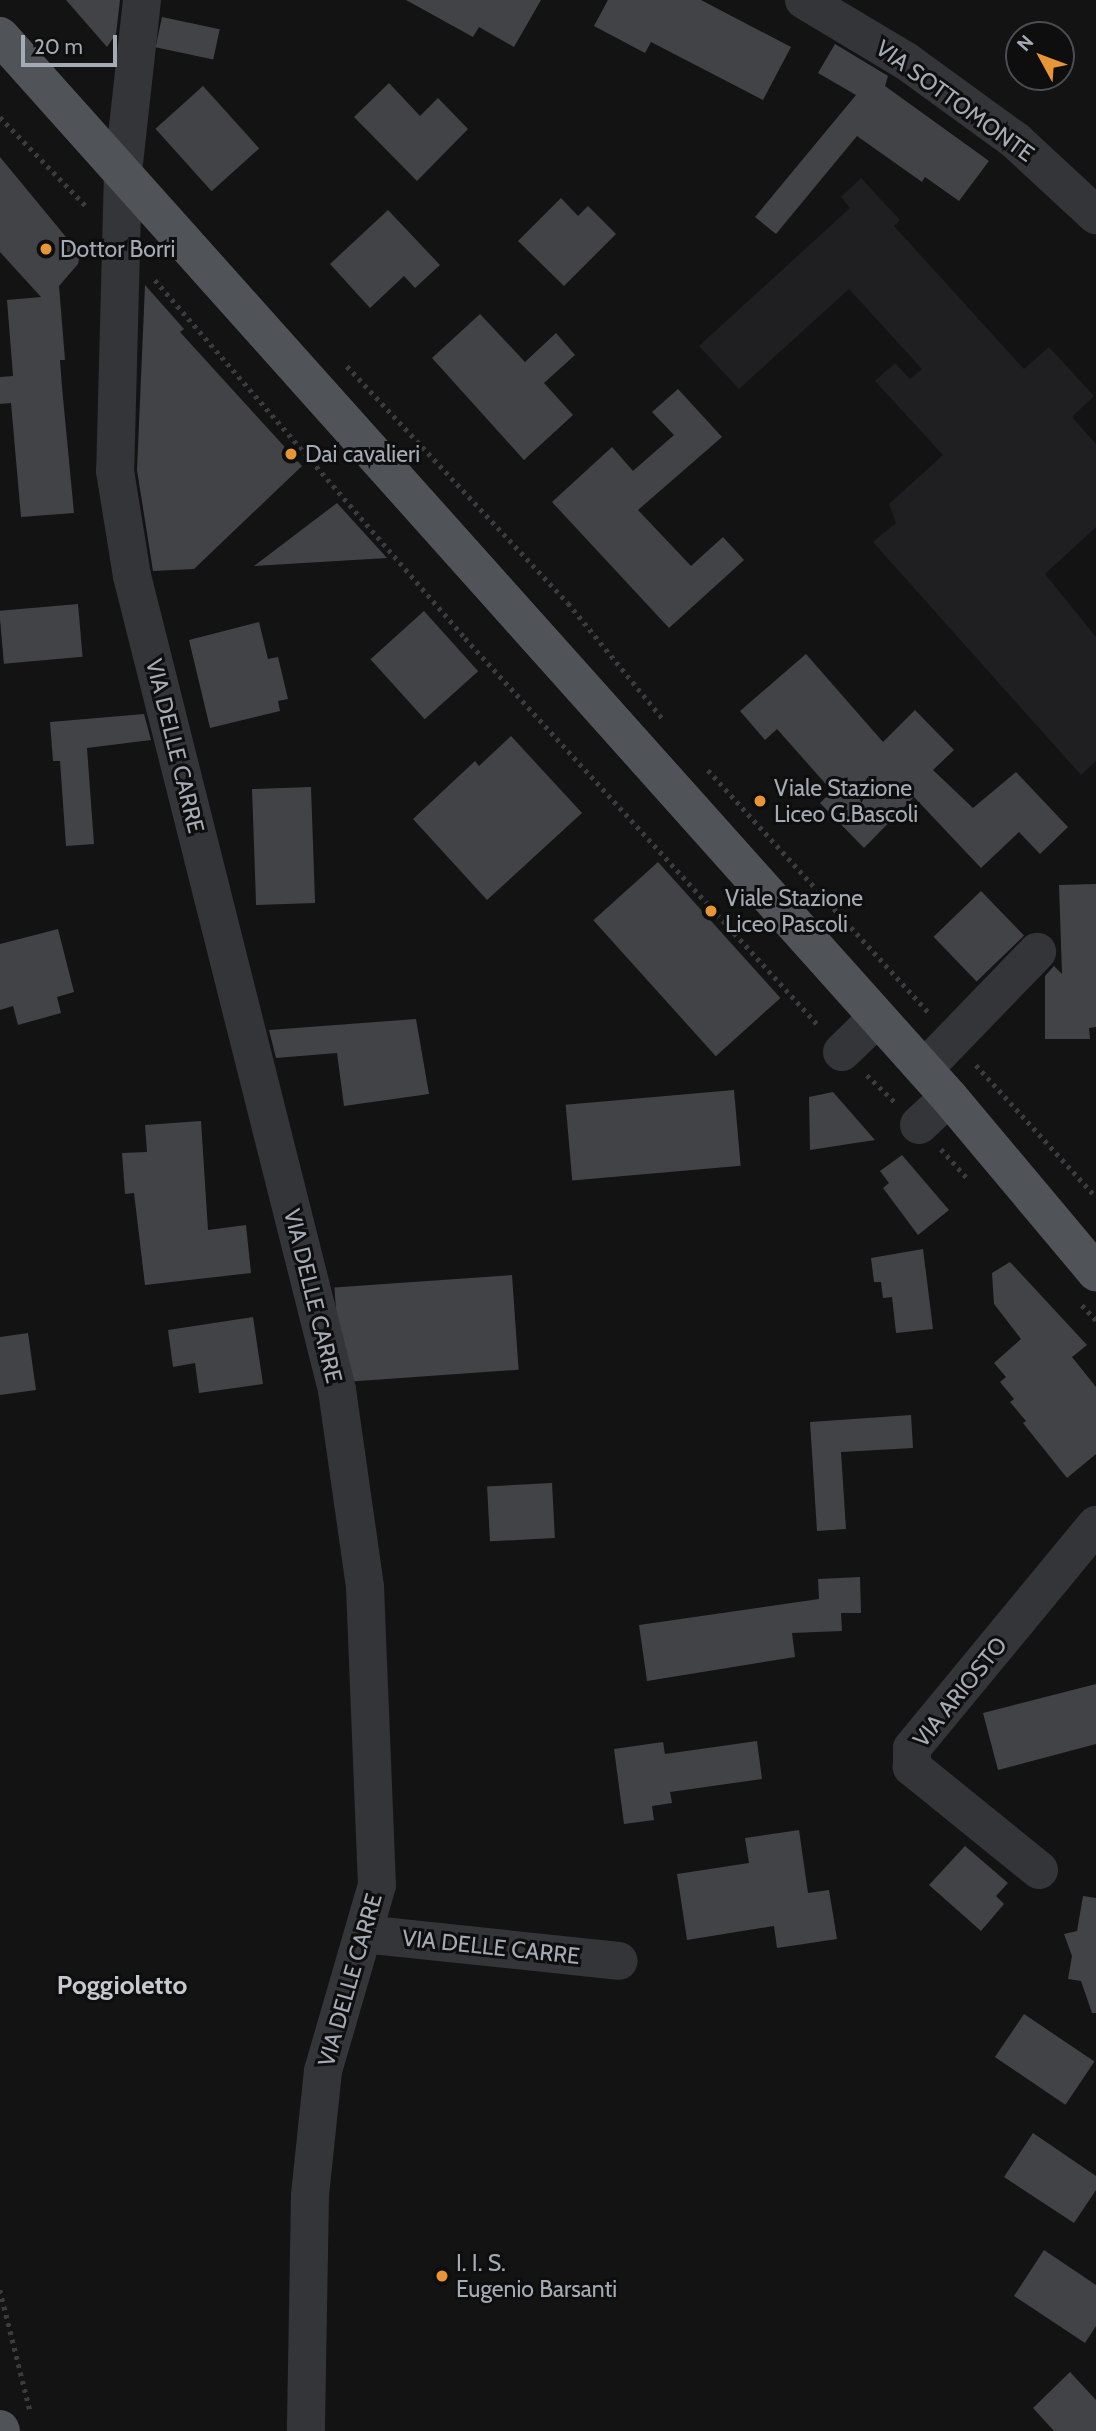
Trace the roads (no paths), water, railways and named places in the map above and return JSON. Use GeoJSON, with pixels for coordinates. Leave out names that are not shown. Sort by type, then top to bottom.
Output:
{"type":"FeatureCollection","features":[{"type":"Feature","properties":{"kind":"main road"},"geometry":{"type":"LineString","coordinates":[[0,36],[949,1097],[1096,1272]]}},
{"type":"Feature","properties":{"kind":"street","name":"VIA DELLE CARRE"},"geometry":{"type":"LineString","coordinates":[[142,0],[123,172],[115,471],[132,576],[339,1403],[365,1587],[377,1885],[323,2071],[310,2195],[306,2431]]}},
{"type":"Feature","properties":{"kind":"street","name":"VIA SOTTOMONTE"},"geometry":{"type":"LineString","coordinates":[[804,0],[905,61],[1016,141],[1096,215]]}},
{"type":"Feature","properties":{"kind":"street"},"geometry":{"type":"LineString","coordinates":[[924,1069],[1037,951]]}},
{"type":"Feature","properties":{"kind":"street"},"geometry":{"type":"LineString","coordinates":[[842,1052],[877,1018]]}},
{"type":"Feature","properties":{"kind":"street"},"geometry":{"type":"LineString","coordinates":[[919,1125],[949,1097]]}},
{"type":"Feature","properties":{"kind":"street","name":"VIA ARIOSTO"},"geometry":{"type":"LineString","coordinates":[[1040,1870],[912,1767],[912,1748],[1096,1525]]}},
{"type":"Feature","properties":{"kind":"street","name":"VIA DELLE CARRE"},"geometry":{"type":"LineString","coordinates":[[363,1934],[619,1961]]}},
{"type":"Feature","properties":{"kind":"place","name":"Dottor Borri"},"geometry":{"type":"Point","coordinates":[46,249]}},
{"type":"Feature","properties":{"kind":"place","name":"Dai cavalieri"},"geometry":{"type":"Point","coordinates":[291,454]}},
{"type":"Feature","properties":{"kind":"place","name":"Viale Stazione Liceo G.Bascoli"},"geometry":{"type":"Point","coordinates":[760,801]}},
{"type":"Feature","properties":{"kind":"place","name":"Viale Stazione Liceo Pascoli"},"geometry":{"type":"Point","coordinates":[711,911]}},
{"type":"Feature","properties":{"kind":"place","name":"I. I. S. Eugenio Barsanti"},"geometry":{"type":"Point","coordinates":[442,2276]}},
{"type":"Feature","properties":{"kind":"district","name":"Poggioletto"},"geometry":{"type":"Point","coordinates":[122,1986]}}]}
